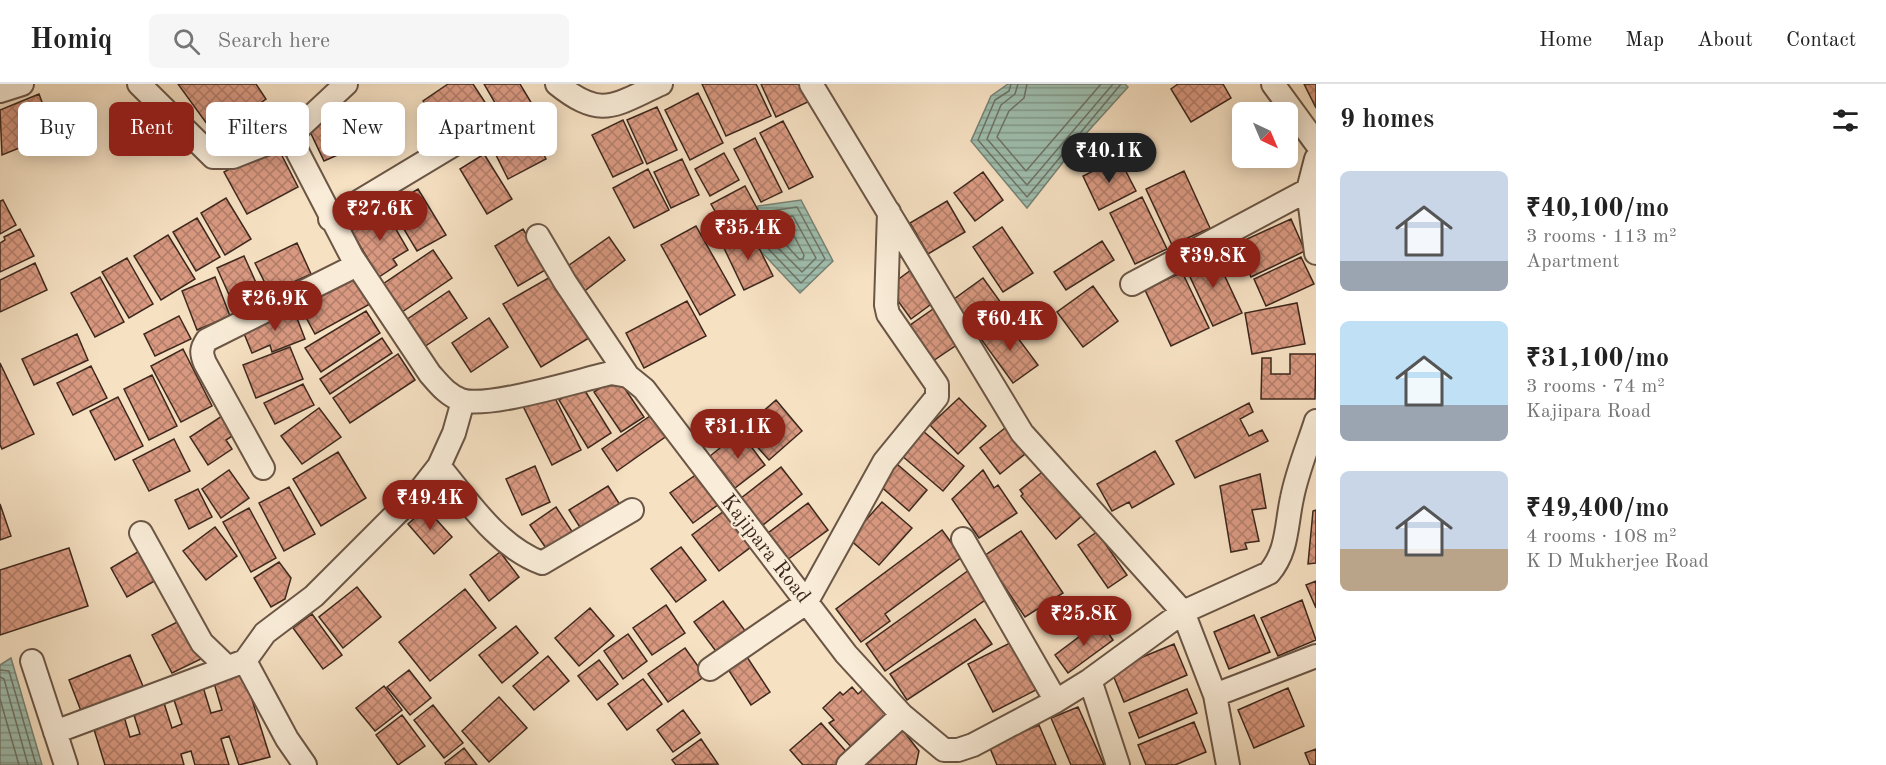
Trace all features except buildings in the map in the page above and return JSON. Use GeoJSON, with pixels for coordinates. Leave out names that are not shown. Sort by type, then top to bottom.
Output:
{"type":"FeatureCollection","features":[{"type":"Feature","properties":{"kind":"street"},"geometry":{"type":"LineString","coordinates":[[0,91],[22,84]]}},
{"type":"Feature","properties":{"kind":"street"},"geometry":{"type":"LineString","coordinates":[[140,84],[206,150]]}},
{"type":"Feature","properties":{"kind":"street"},"geometry":{"type":"LineString","coordinates":[[309,119],[346,84]]}},
{"type":"Feature","properties":{"kind":"street"},"geometry":{"type":"LineString","coordinates":[[558,84],[577,100],[600,107],[611,107],[661,84]]}},
{"type":"Feature","properties":{"kind":"street"},"geometry":{"type":"LineString","coordinates":[[811,84],[1022,433],[1183,612],[1215,695],[1228,765]]}},
{"type":"Feature","properties":{"kind":"street"},"geometry":{"type":"LineString","coordinates":[[1273,84],[1316,143]]}},
{"type":"Feature","properties":{"kind":"street"},"geometry":{"type":"LineString","coordinates":[[212,156],[236,156]]}},
{"type":"Feature","properties":{"kind":"street"},"geometry":{"type":"LineString","coordinates":[[300,156],[330,219],[357,265],[430,374],[445,391],[463,401],[486,402],[611,373],[628,376]]}},
{"type":"Feature","properties":{"kind":"street"},"geometry":{"type":"LineString","coordinates":[[330,219],[435,156]]}},
{"type":"Feature","properties":{"kind":"street"},"geometry":{"type":"LineString","coordinates":[[1316,159],[1308,190],[1316,253]]}},
{"type":"Feature","properties":{"kind":"street"},"geometry":{"type":"LineString","coordinates":[[1132,284],[1308,190]]}},
{"type":"Feature","properties":{"kind":"street"},"geometry":{"type":"LineString","coordinates":[[711,669],[806,603],[884,462],[938,397],[937,385],[888,314],[886,305],[889,212]]}},
{"type":"Feature","properties":{"kind":"street","name":"Kajipara Road"},"geometry":{"type":"LineString","coordinates":[[538,236],[564,282],[628,376],[644,389],[846,654],[940,758],[973,745],[1056,701],[1090,680],[1183,612],[1269,573],[1279,562],[1284,548],[1292,497],[1316,421]]}},
{"type":"Feature","properties":{"kind":"street"},"geometry":{"type":"LineString","coordinates":[[263,468],[205,363],[201,354],[202,347],[207,340],[357,265]]}},
{"type":"Feature","properties":{"kind":"street"},"geometry":{"type":"LineString","coordinates":[[55,732],[236,664],[265,633],[314,596],[405,507],[439,466],[454,433],[463,401]]}},
{"type":"Feature","properties":{"kind":"street"},"geometry":{"type":"LineString","coordinates":[[439,466],[504,540],[526,558],[542,563],[632,510]]}},
{"type":"Feature","properties":{"kind":"street"},"geometry":{"type":"LineString","coordinates":[[1292,497],[1316,487]]}},
{"type":"Feature","properties":{"kind":"street"},"geometry":{"type":"LineString","coordinates":[[141,532],[202,643],[236,664],[305,765]]}},
{"type":"Feature","properties":{"kind":"street"},"geometry":{"type":"LineString","coordinates":[[963,539],[1056,701]]}},
{"type":"Feature","properties":{"kind":"street"},"geometry":{"type":"LineString","coordinates":[[1215,695],[1316,656]]}},
{"type":"Feature","properties":{"kind":"street"},"geometry":{"type":"LineString","coordinates":[[32,661],[66,765]]}},
{"type":"Feature","properties":{"kind":"street"},"geometry":{"type":"LineString","coordinates":[[1090,680],[1118,765]]}},
{"type":"Feature","properties":{"kind":"street"},"geometry":{"type":"LineString","coordinates":[[848,765],[902,714]]}},
{"type":"Feature","properties":{"kind":"water"},"geometry":{"type":"Polygon","coordinates":[[[1008,84],[1125,84],[1128,87],[1082,138],[1027,208],[971,141],[991,96],[1008,84]]]}},
{"type":"Feature","properties":{"kind":"water"},"geometry":{"type":"Polygon","coordinates":[[[801,200],[833,261],[800,293],[754,244],[758,206],[801,200]]]}},
{"type":"Feature","properties":{"kind":"water"},"geometry":{"type":"Polygon","coordinates":[[[11,658],[42,765],[0,765],[0,665],[11,658]]]}}]}
